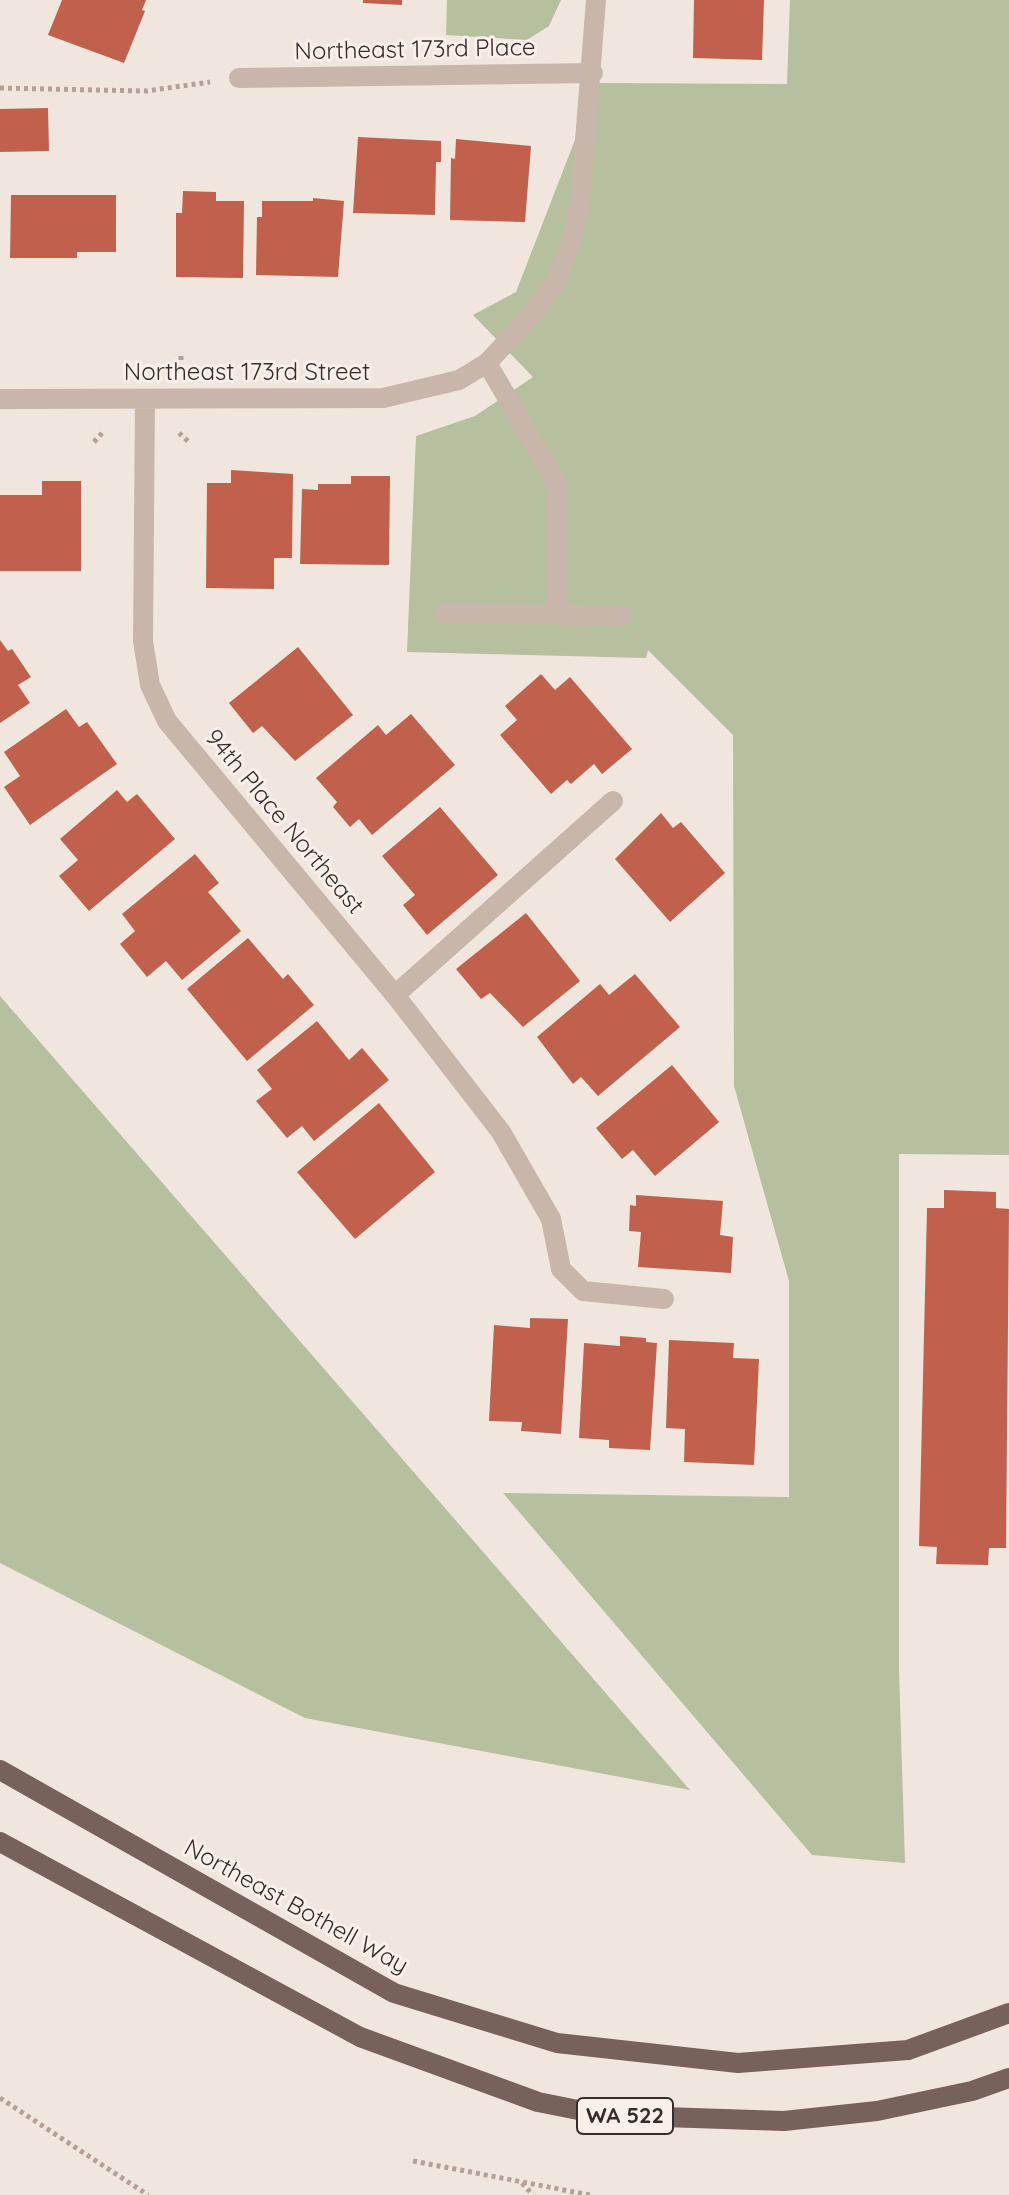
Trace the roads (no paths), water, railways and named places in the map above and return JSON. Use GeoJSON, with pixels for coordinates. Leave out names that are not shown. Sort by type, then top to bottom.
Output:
{"type":"FeatureCollection","features":[{"type":"Feature","properties":{"kind":"main road","name":"Northeast Bothell Way"},"geometry":{"type":"LineString","coordinates":[[0,1770],[394,1993],[557,2043],[738,2063],[908,2050],[1009,2013]]}},
{"type":"Feature","properties":{"kind":"main road","name":"WA 522"},"geometry":{"type":"LineString","coordinates":[[0,1842],[360,2037],[538,2102],[603,2115],[784,2121],[877,2111],[972,2091],[1009,2078]]}},
{"type":"Feature","properties":{"kind":"street"},"geometry":{"type":"LineString","coordinates":[[557,615],[557,483],[487,363],[556,282],[570,247],[580,204],[593,73],[596,0]]}},
{"type":"Feature","properties":{"kind":"street","name":"Northeast 173rd Place"},"geometry":{"type":"LineString","coordinates":[[239,78],[593,73]]}},
{"type":"Feature","properties":{"kind":"street","name":"Northeast 173rd Street"},"geometry":{"type":"LineString","coordinates":[[0,399],[383,398],[459,380],[487,363]]}},
{"type":"Feature","properties":{"kind":"street","name":"94th Place Northeast"},"geometry":{"type":"LineString","coordinates":[[145,400],[143,641],[150,685],[167,721],[395,995],[501,1132],[551,1219],[561,1269],[583,1291],[664,1299]]}},
{"type":"Feature","properties":{"kind":"street"},"geometry":{"type":"LineString","coordinates":[[444,613],[622,616]]}},
{"type":"Feature","properties":{"kind":"street"},"geometry":{"type":"LineString","coordinates":[[395,995],[613,801]]}}]}
